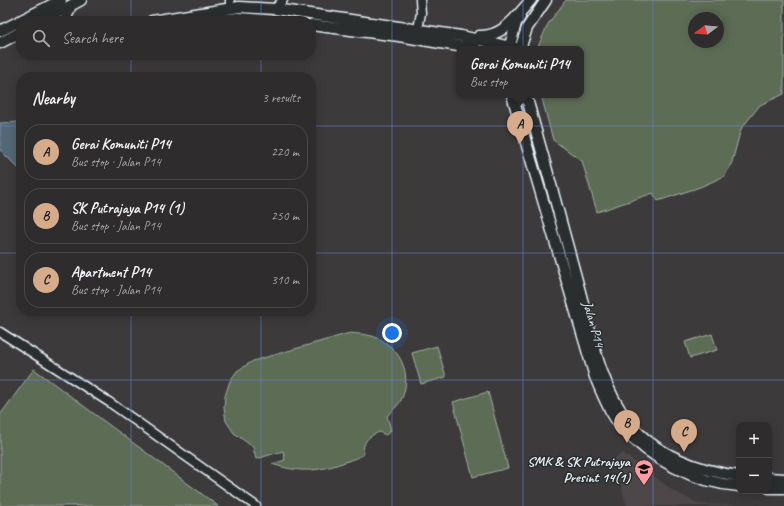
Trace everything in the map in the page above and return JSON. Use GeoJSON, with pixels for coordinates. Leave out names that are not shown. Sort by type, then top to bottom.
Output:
{"type":"FeatureCollection","features":[{"type":"Feature","properties":{"kind":"main road"},"geometry":{"type":"LineString","coordinates":[[45,16],[61,0]]}},
{"type":"Feature","properties":{"kind":"main road"},"geometry":{"type":"LineString","coordinates":[[46,16],[81,0]]}},
{"type":"Feature","properties":{"kind":"main road"},"geometry":{"type":"LineString","coordinates":[[461,36],[490,37],[514,21],[531,0]]}},
{"type":"Feature","properties":{"kind":"main road"},"geometry":{"type":"LineString","coordinates":[[510,46],[516,23],[531,0]]}},
{"type":"Feature","properties":{"kind":"main road"},"geometry":{"type":"LineString","coordinates":[[521,46],[527,28],[546,0]]}},
{"type":"Feature","properties":{"kind":"main road"},"geometry":{"type":"LineString","coordinates":[[175,16],[230,4],[418,29],[461,36],[501,46]]}},
{"type":"Feature","properties":{"kind":"main road"},"geometry":{"type":"LineString","coordinates":[[67,16],[71,5]]}},
{"type":"Feature","properties":{"kind":"main road"},"geometry":{"type":"LineString","coordinates":[[0,31],[16,26]]}},
{"type":"Feature","properties":{"kind":"main road"},"geometry":{"type":"LineString","coordinates":[[316,26],[456,46]]}},
{"type":"Feature","properties":{"kind":"main road"},"geometry":{"type":"LineString","coordinates":[[3,42],[16,35]]}},
{"type":"Feature","properties":{"kind":"main road"},"geometry":{"type":"LineString","coordinates":[[3,42],[16,40]]}},
{"type":"Feature","properties":{"kind":"main road","name":"Jalan P14"},"geometry":{"type":"LineString","coordinates":[[513,98],[595,377],[604,398],[620,425],[635,440],[661,459],[691,476],[722,485],[736,486]]}},
{"type":"Feature","properties":{"kind":"main road","name":"Jalan P14"},"geometry":{"type":"LineString","coordinates":[[527,98],[595,344],[612,394],[627,420],[640,435],[665,452],[694,466],[723,474],[736,476]]}},
{"type":"Feature","properties":{"kind":"main road"},"geometry":{"type":"LineString","coordinates":[[772,478],[784,479]]}},
{"type":"Feature","properties":{"kind":"main road"},"geometry":{"type":"LineString","coordinates":[[772,488],[784,488]]}},
{"type":"Feature","properties":{"kind":"street"},"geometry":{"type":"LineString","coordinates":[[275,9],[283,0]]}},
{"type":"Feature","properties":{"kind":"street"},"geometry":{"type":"LineString","coordinates":[[418,29],[421,13],[420,0]]}},
{"type":"Feature","properties":{"kind":"street"},"geometry":{"type":"LineString","coordinates":[[0,332],[109,402],[256,506]]}},
{"type":"Feature","properties":{"kind":"shaded area","name":"SMK & SK Putrajaya Presint 14(1)"},"geometry":{"type":"Polygon","coordinates":[[[623,453],[675,492],[700,504],[758,506],[627,506],[613,459],[623,453]]]}},
{"type":"Feature","properties":{"kind":"green space"},"geometry":{"type":"Polygon","coordinates":[[[566,0],[784,0],[784,94],[760,105],[741,129],[732,162],[725,176],[700,187],[658,201],[653,193],[597,212],[582,161],[553,140],[542,98],[584,98],[584,46],[538,46],[548,24],[566,0]]]}},
{"type":"Feature","properties":{"kind":"green space"},"geometry":{"type":"Polygon","coordinates":[[[350,333],[369,335],[382,340],[390,346],[402,361],[405,370],[405,390],[400,402],[387,416],[391,430],[386,435],[379,432],[366,440],[363,455],[329,467],[297,470],[272,464],[285,460],[283,451],[256,459],[253,447],[234,433],[226,421],[224,408],[225,396],[230,381],[237,371],[253,361],[350,333]]]}},
{"type":"Feature","properties":{"kind":"green space"},"geometry":{"type":"Polygon","coordinates":[[[712,334],[717,350],[690,358],[685,342],[712,334]]]}},
{"type":"Feature","properties":{"kind":"green space"},"geometry":{"type":"Polygon","coordinates":[[[437,346],[446,377],[421,384],[412,353],[437,346]]]}},
{"type":"Feature","properties":{"kind":"green space"},"geometry":{"type":"Polygon","coordinates":[[[34,369],[218,506],[0,506],[0,415],[34,369]]]}},
{"type":"Feature","properties":{"kind":"green space"},"geometry":{"type":"Polygon","coordinates":[[[488,392],[508,468],[473,477],[453,402],[488,392]]]}},
{"type":"Feature","properties":{"kind":"water"},"geometry":{"type":"Polygon","coordinates":[[[16,122],[16,166],[0,150],[0,123],[16,122]]]}},
{"type":"Feature","properties":{"kind":"place","name":"Gerai Komuniti P14"},"geometry":{"type":"Point","coordinates":[520,144]}},
{"type":"Feature","properties":{"kind":"place","name":"SK Putrajaya P14 (1)"},"geometry":{"type":"Point","coordinates":[627,443]}},
{"type":"Feature","properties":{"kind":"place","name":"Apartment P14"},"geometry":{"type":"Point","coordinates":[684,452]}},
{"type":"Feature","properties":{"kind":"place","name":"SMK & SK Putrajaya Presint 14(1)"},"geometry":{"type":"Point","coordinates":[644,486]}}]}
